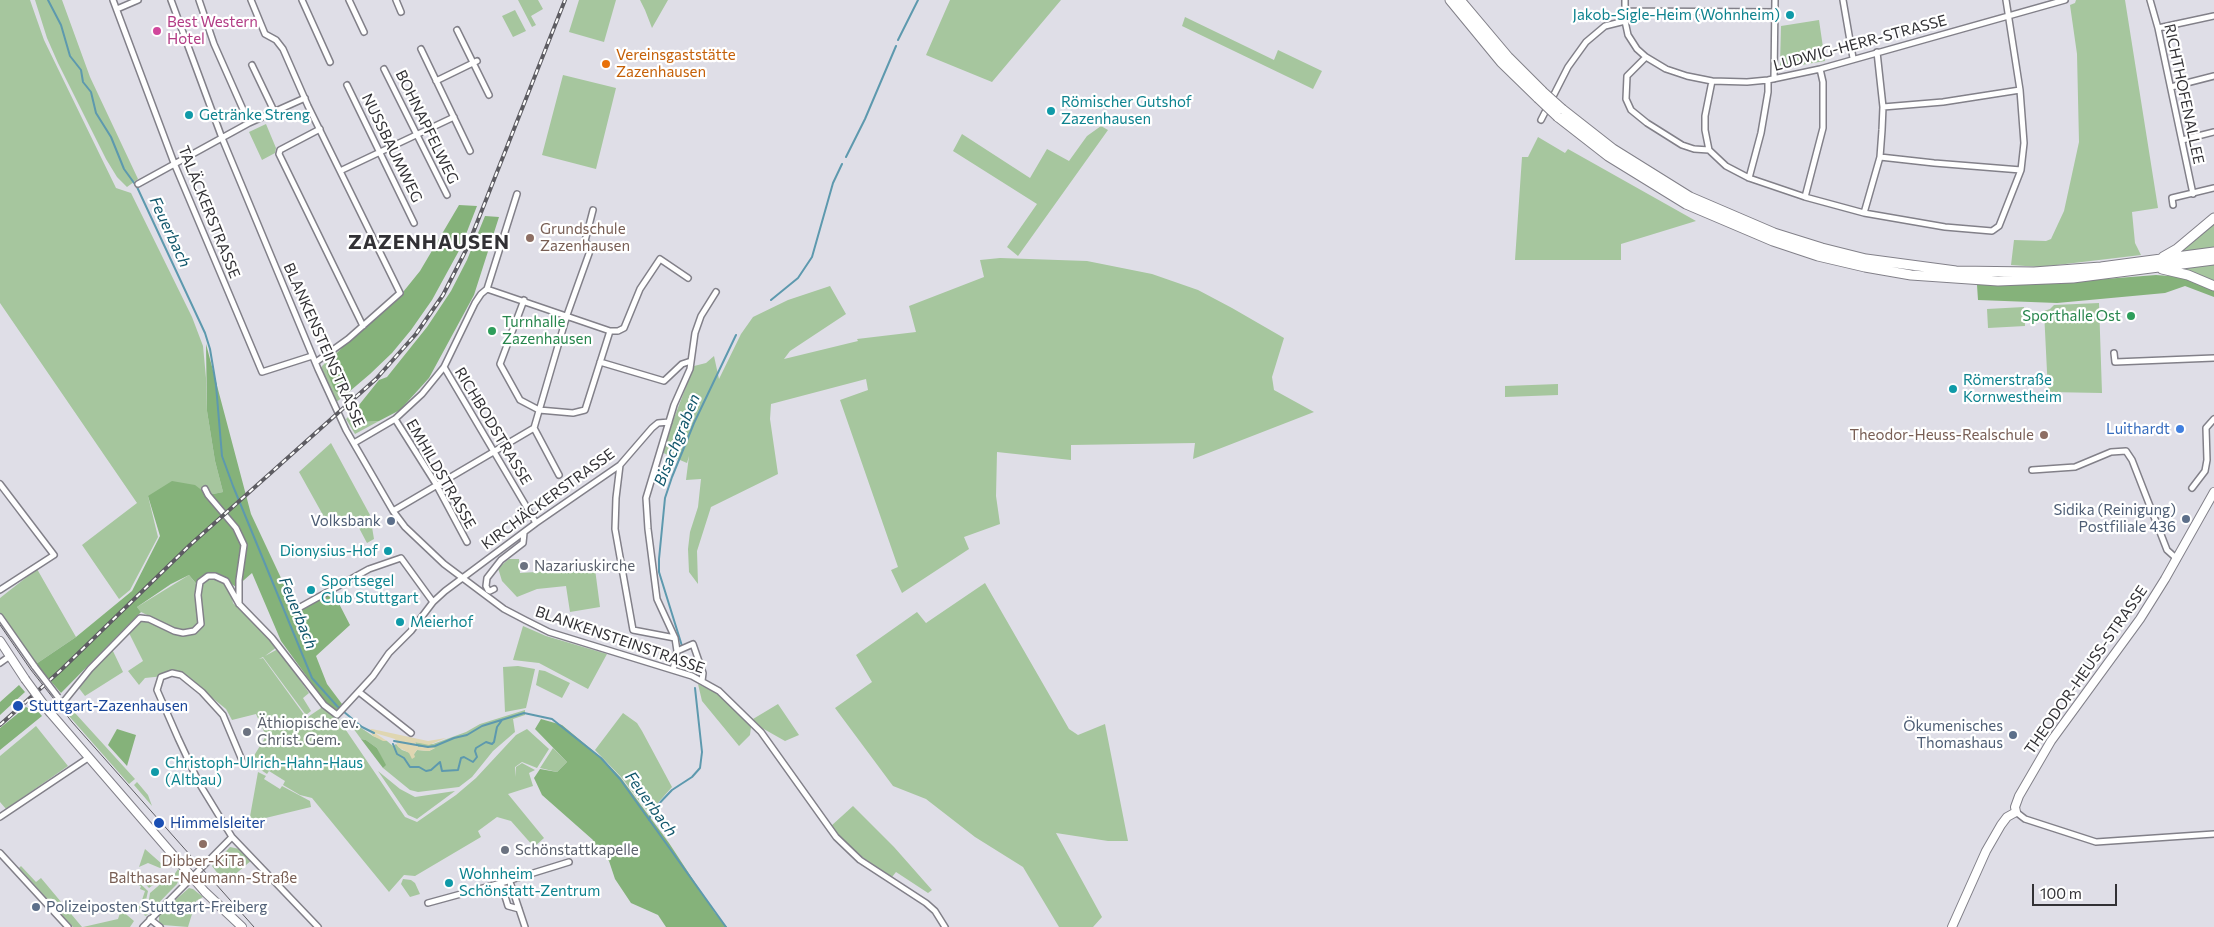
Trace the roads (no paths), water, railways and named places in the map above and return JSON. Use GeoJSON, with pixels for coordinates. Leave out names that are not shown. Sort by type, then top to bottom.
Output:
{"type":"FeatureCollection","features":[{"type":"Feature","properties":{"kind":"highway"},"geometry":{"type":"LineString","coordinates":[[1450,0],[1501,62],[1560,113],[1690,197],[1774,233],[1866,259],[1914,267],[2000,273],[2214,260]]}},
{"type":"Feature","properties":{"kind":"highway"},"geometry":{"type":"LineString","coordinates":[[1460,0],[1540,94]]}},
{"type":"Feature","properties":{"kind":"highway"},"geometry":{"type":"LineString","coordinates":[[2159,264],[2214,218]]}},
{"type":"Feature","properties":{"kind":"highway"},"geometry":{"type":"LineString","coordinates":[[2159,264],[2214,252]]}},
{"type":"Feature","properties":{"kind":"highway"},"geometry":{"type":"LineString","coordinates":[[2159,264],[2214,286]]}},
{"type":"Feature","properties":{"kind":"street","name":"TALÄCKERSTRASSE"},"geometry":{"type":"LineString","coordinates":[[113,0],[174,163],[262,372],[312,356]]}},
{"type":"Feature","properties":{"kind":"street"},"geometry":{"type":"LineString","coordinates":[[117,10],[138,0]]}},
{"type":"Feature","properties":{"kind":"street","name":"BLANKENSTEINSTRASSE"},"geometry":{"type":"LineString","coordinates":[[171,0],[222,138],[312,356],[346,430],[393,510],[423,545],[504,609],[549,632],[673,670],[702,681],[725,695],[761,732],[836,837],[860,860],[926,903],[935,911],[945,927]]}},
{"type":"Feature","properties":{"kind":"street"},"geometry":{"type":"LineString","coordinates":[[198,0],[214,46],[249,124]]}},
{"type":"Feature","properties":{"kind":"street"},"geometry":{"type":"LineString","coordinates":[[251,0],[265,34],[280,44],[400,293],[363,326],[316,362]]}},
{"type":"Feature","properties":{"kind":"street"},"geometry":{"type":"LineString","coordinates":[[302,0],[330,62]]}},
{"type":"Feature","properties":{"kind":"street"},"geometry":{"type":"LineString","coordinates":[[349,0],[364,32]]}},
{"type":"Feature","properties":{"kind":"street"},"geometry":{"type":"LineString","coordinates":[[396,0],[401,12]]}},
{"type":"Feature","properties":{"kind":"street","name":"LUDWIG-HERR-STRASSE"},"geometry":{"type":"LineString","coordinates":[[1625,0],[1625,20],[1631,41],[1646,57],[1673,71],[1712,81],[1747,82],[1774,79],[1820,69],[2064,0]]}},
{"type":"Feature","properties":{"kind":"street"},"geometry":{"type":"LineString","coordinates":[[1774,79],[1775,0]]}},
{"type":"Feature","properties":{"kind":"street"},"geometry":{"type":"LineString","coordinates":[[1843,0],[1854,58]]}},
{"type":"Feature","properties":{"kind":"street"},"geometry":{"type":"LineString","coordinates":[[1712,81],[1705,116],[1705,130],[1709,150],[1726,166],[1749,178],[1805,198],[1864,213],[1955,228],[1992,231],[1999,226],[2020,170],[2024,143],[2020,90],[2006,0]]}},
{"type":"Feature","properties":{"kind":"street","name":"RICHTHOFENALLEE"},"geometry":{"type":"LineString","coordinates":[[2150,0],[2158,28],[2193,194]]}},
{"type":"Feature","properties":{"kind":"street"},"geometry":{"type":"LineString","coordinates":[[1624,11],[1775,12]]}},
{"type":"Feature","properties":{"kind":"street"},"geometry":{"type":"LineString","coordinates":[[2158,28],[2214,16]]}},
{"type":"Feature","properties":{"kind":"street"},"geometry":{"type":"LineString","coordinates":[[1541,120],[1577,54],[1596,32],[1612,23],[1625,20]]}},
{"type":"Feature","properties":{"kind":"street"},"geometry":{"type":"LineString","coordinates":[[457,30],[475,62],[489,95]]}},
{"type":"Feature","properties":{"kind":"street"},"geometry":{"type":"LineString","coordinates":[[421,49],[470,151]]}},
{"type":"Feature","properties":{"kind":"street"},"geometry":{"type":"LineString","coordinates":[[1864,213],[1880,156],[1883,107],[1877,52]]}},
{"type":"Feature","properties":{"kind":"street"},"geometry":{"type":"LineString","coordinates":[[1646,57],[1627,76],[1628,105],[1647,123],[1682,145],[1694,150],[1709,150]]}},
{"type":"Feature","properties":{"kind":"street"},"geometry":{"type":"LineString","coordinates":[[436,80],[475,62]]}},
{"type":"Feature","properties":{"kind":"street"},"geometry":{"type":"LineString","coordinates":[[252,65],[274,111]]}},
{"type":"Feature","properties":{"kind":"street","name":"BOHNAPFELWEG"},"geometry":{"type":"LineString","coordinates":[[384,69],[447,195]]}},
{"type":"Feature","properties":{"kind":"street"},"geometry":{"type":"LineString","coordinates":[[1805,198],[1823,128],[1823,82],[1820,69]]}},
{"type":"Feature","properties":{"kind":"street"},"geometry":{"type":"LineString","coordinates":[[2171,87],[2214,76]]}},
{"type":"Feature","properties":{"kind":"street"},"geometry":{"type":"LineString","coordinates":[[1749,178],[1761,133],[1768,92],[1768,80]]}},
{"type":"Feature","properties":{"kind":"street","name":"NUSSBAUMWEG"},"geometry":{"type":"LineString","coordinates":[[346,85],[414,223]]}},
{"type":"Feature","properties":{"kind":"street"},"geometry":{"type":"LineString","coordinates":[[1883,107],[1943,102],[2020,90]]}},
{"type":"Feature","properties":{"kind":"street"},"geometry":{"type":"LineString","coordinates":[[138,184],[274,111],[305,98]]}},
{"type":"Feature","properties":{"kind":"street"},"geometry":{"type":"LineString","coordinates":[[340,171],[454,117]]}},
{"type":"Feature","properties":{"kind":"street"},"geometry":{"type":"LineString","coordinates":[[320,129],[280,150],[280,154],[363,326]]}},
{"type":"Feature","properties":{"kind":"street"},"geometry":{"type":"LineString","coordinates":[[2182,140],[2214,132]]}},
{"type":"Feature","properties":{"kind":"street"},"geometry":{"type":"LineString","coordinates":[[1880,156],[1934,163],[2020,170]]}},
{"type":"Feature","properties":{"kind":"street"},"geometry":{"type":"LineString","coordinates":[[2173,204],[2172,198],[2214,188]]}},
{"type":"Feature","properties":{"kind":"street"},"geometry":{"type":"LineString","coordinates":[[354,443],[395,419],[422,394],[444,368],[475,303],[481,294],[488,289],[517,194]]}},
{"type":"Feature","properties":{"kind":"street"},"geometry":{"type":"LineString","coordinates":[[559,475],[534,428],[567,315],[591,248],[585,242],[593,210]]}},
{"type":"Feature","properties":{"kind":"street"},"geometry":{"type":"LineString","coordinates":[[488,289],[610,331],[618,332],[624,328],[640,289],[660,259],[688,278]]}},
{"type":"Feature","properties":{"kind":"street"},"geometry":{"type":"LineString","coordinates":[[673,670],[677,651],[675,638],[657,599],[646,498],[669,422],[690,369],[695,333],[701,316],[716,292]]}},
{"type":"Feature","properties":{"kind":"street"},"geometry":{"type":"LineString","coordinates":[[524,300],[500,364],[520,400],[539,410],[573,413],[585,410],[610,331]]}},
{"type":"Feature","properties":{"kind":"street"},"geometry":{"type":"LineString","coordinates":[[2114,353],[2115,362],[2214,358]]}},
{"type":"Feature","properties":{"kind":"street"},"geometry":{"type":"LineString","coordinates":[[600,362],[664,381],[682,364],[691,361]]}},
{"type":"Feature","properties":{"kind":"street","name":"RICHBODSTRASSE"},"geometry":{"type":"LineString","coordinates":[[444,368],[536,523]]}},
{"type":"Feature","properties":{"kind":"street","name":"EMHILDSTRASSE"},"geometry":{"type":"LineString","coordinates":[[395,419],[436,484],[467,542]]}},
{"type":"Feature","properties":{"kind":"street"},"geometry":{"type":"LineString","coordinates":[[2192,488],[2204,471],[2207,460],[2206,428],[2214,419]]}},
{"type":"Feature","properties":{"kind":"street","name":"KIRCHÄCKERSTRASSE"},"geometry":{"type":"LineString","coordinates":[[239,604],[272,638],[324,705],[337,715],[359,692],[433,602],[462,577],[620,465],[658,423],[669,422]]}},
{"type":"Feature","properties":{"kind":"street"},"geometry":{"type":"LineString","coordinates":[[393,510],[534,428]]}},
{"type":"Feature","properties":{"kind":"street"},"geometry":{"type":"LineString","coordinates":[[2032,470],[2075,467],[2112,452],[2126,451],[2132,460],[2167,550],[2177,559]]}},
{"type":"Feature","properties":{"kind":"street"},"geometry":{"type":"LineString","coordinates":[[620,465],[615,529],[632,630],[675,638]]}},
{"type":"Feature","properties":{"kind":"street"},"geometry":{"type":"LineString","coordinates":[[0,484],[54,555],[0,590]]}},
{"type":"Feature","properties":{"kind":"street"},"geometry":{"type":"LineString","coordinates":[[205,489],[236,528],[244,545],[238,580],[239,604]]}},
{"type":"Feature","properties":{"kind":"street","name":"THEODOR-HEUSS-STRASSE"},"geometry":{"type":"LineString","coordinates":[[2016,812],[2015,807],[2018,796],[2051,741],[2140,618],[2177,559],[2214,492]]}},
{"type":"Feature","properties":{"kind":"street"},"geometry":{"type":"LineString","coordinates":[[494,589],[488,590],[486,586],[487,578],[501,560],[523,543],[524,533]]}},
{"type":"Feature","properties":{"kind":"street"},"geometry":{"type":"LineString","coordinates":[[295,610],[369,569],[401,558],[433,602]]}},
{"type":"Feature","properties":{"kind":"street"},"geometry":{"type":"LineString","coordinates":[[48,711],[59,700],[69,696],[90,669],[140,618],[148,619],[178,632],[194,631],[200,624],[198,595],[203,579],[215,576],[226,581],[239,604]]}},
{"type":"Feature","properties":{"kind":"street"},"geometry":{"type":"LineString","coordinates":[[0,617],[59,700]]}},
{"type":"Feature","properties":{"kind":"street"},"geometry":{"type":"LineString","coordinates":[[0,641],[48,711],[220,908],[242,927]]}},
{"type":"Feature","properties":{"kind":"street"},"geometry":{"type":"LineString","coordinates":[[677,651],[693,644],[703,673],[702,681]]}},
{"type":"Feature","properties":{"kind":"street"},"geometry":{"type":"LineString","coordinates":[[0,663],[10,656]]}},
{"type":"Feature","properties":{"kind":"street"},"geometry":{"type":"LineString","coordinates":[[244,765],[223,715],[202,692],[181,675],[172,673],[161,677],[157,690],[178,738],[199,783],[232,836],[318,927]]}},
{"type":"Feature","properties":{"kind":"street"},"geometry":{"type":"LineString","coordinates":[[359,692],[411,733]]}},
{"type":"Feature","properties":{"kind":"street"},"geometry":{"type":"LineString","coordinates":[[0,817],[88,758]]}},
{"type":"Feature","properties":{"kind":"street"},"geometry":{"type":"LineString","coordinates":[[1952,927],[1986,851],[2007,817],[2016,812],[2025,819],[2096,842],[2214,834]]}},
{"type":"Feature","properties":{"kind":"street"},"geometry":{"type":"LineString","coordinates":[[143,927],[232,836]]}},
{"type":"Feature","properties":{"kind":"street"},"geometry":{"type":"LineString","coordinates":[[0,853],[68,927]]}},
{"type":"Feature","properties":{"kind":"street"},"geometry":{"type":"LineString","coordinates":[[428,903],[510,882],[569,862]]}},
{"type":"Feature","properties":{"kind":"street"},"geometry":{"type":"LineString","coordinates":[[510,882],[525,927]]}},
{"type":"Feature","properties":{"kind":"street"},"geometry":{"type":"LineString","coordinates":[[501,883],[508,906],[519,909]]}},
{"type":"Feature","properties":{"kind":"street"},"geometry":{"type":"LineString","coordinates":[[150,919],[160,927]]}},
{"type":"Feature","properties":{"kind":"waterway","name":"Feuerbach"},"geometry":{"type":"LineString","coordinates":[[48,0],[61,25],[70,56],[81,70],[83,82],[91,92],[96,113],[111,137],[124,169],[137,187],[205,333],[210,349],[216,385],[222,456],[312,678],[337,706],[362,727],[374,733]]}},
{"type":"Feature","properties":{"kind":"waterway","name":"Bisachgraben"},"geometry":{"type":"LineString","coordinates":[[898,40],[918,0]]}},
{"type":"Feature","properties":{"kind":"waterway","name":"Bisachgraben"},"geometry":{"type":"LineString","coordinates":[[846,157],[865,119],[896,46]]}},
{"type":"Feature","properties":{"kind":"waterway","name":"Bisachgraben"},"geometry":{"type":"LineString","coordinates":[[771,300],[798,278],[812,257],[833,183],[842,164]]}},
{"type":"Feature","properties":{"kind":"waterway","name":"Bisachgraben"},"geometry":{"type":"LineString","coordinates":[[682,646],[659,572],[665,498],[694,423],[736,335]]}},
{"type":"Feature","properties":{"kind":"waterway","name":"Bisachgraben"},"geometry":{"type":"LineString","coordinates":[[649,820],[652,811],[672,790],[692,777],[700,768],[702,752],[695,688]]}},
{"type":"Feature","properties":{"kind":"waterway","name":"Feuerbach"},"geometry":{"type":"LineString","coordinates":[[394,741],[428,747],[467,735],[482,726],[524,713],[552,719],[601,758],[620,779],[726,927]]}},
{"type":"Feature","properties":{"kind":"waterway","name":"Feuerbach"},"geometry":{"type":"LineString","coordinates":[[393,744],[397,754],[404,758],[410,767],[419,767],[426,771],[431,770],[440,762],[442,771],[458,770],[461,758],[464,757],[473,762],[477,757],[476,748],[486,742],[492,744],[494,742],[497,727],[502,720]]}},
{"type":"Feature","properties":{"kind":"tram line"},"geometry":{"type":"LineString","coordinates":[[0,625],[31,670],[72,722],[254,927]]}},
{"type":"Feature","properties":{"kind":"railway"},"geometry":{"type":"LineString","coordinates":[[0,725],[61,670],[190,545],[376,379],[416,334],[443,295],[467,248],[565,0]]}},
{"type":"Feature","properties":{"kind":"place","name":"Jakob-Sigle-Heim (Wohnheim)"},"geometry":{"type":"Point","coordinates":[1790,15]}},
{"type":"Feature","properties":{"kind":"place","name":"Best Western Hotel"},"geometry":{"type":"Point","coordinates":[157,31]}},
{"type":"Feature","properties":{"kind":"place","name":"Vereinsgaststätte Zazenhausen"},"geometry":{"type":"Point","coordinates":[606,64]}},
{"type":"Feature","properties":{"kind":"place","name":"Römischer Gutshof Zazenhausen"},"geometry":{"type":"Point","coordinates":[1051,111]}},
{"type":"Feature","properties":{"kind":"place","name":"Getränke Streng"},"geometry":{"type":"Point","coordinates":[189,115]}},
{"type":"Feature","properties":{"kind":"place","name":"Grundschule Zazenhausen"},"geometry":{"type":"Point","coordinates":[530,238]}},
{"type":"Feature","properties":{"kind":"place","name":"Sporthalle Ost"},"geometry":{"type":"Point","coordinates":[2131,316]}},
{"type":"Feature","properties":{"kind":"place","name":"Turnhalle Zazenhausen"},"geometry":{"type":"Point","coordinates":[492,331]}},
{"type":"Feature","properties":{"kind":"place","name":"Römerstraße Kornwestheim"},"geometry":{"type":"Point","coordinates":[1953,389]}},
{"type":"Feature","properties":{"kind":"place","name":"Luithardt"},"geometry":{"type":"Point","coordinates":[2180,429]}},
{"type":"Feature","properties":{"kind":"place","name":"Theodor-Heuss-Realschule"},"geometry":{"type":"Point","coordinates":[2044,435]}},
{"type":"Feature","properties":{"kind":"place","name":"Sidika (Reinigung) Postfiliale 436"},"geometry":{"type":"Point","coordinates":[2186,519]}},
{"type":"Feature","properties":{"kind":"place","name":"Volksbank"},"geometry":{"type":"Point","coordinates":[391,521]}},
{"type":"Feature","properties":{"kind":"place","name":"Dionysius-Hof"},"geometry":{"type":"Point","coordinates":[388,551]}},
{"type":"Feature","properties":{"kind":"place","name":"Nazariuskirche"},"geometry":{"type":"Point","coordinates":[524,566]}},
{"type":"Feature","properties":{"kind":"place","name":"Sportsegel Club Stuttgart"},"geometry":{"type":"Point","coordinates":[311,590]}},
{"type":"Feature","properties":{"kind":"place","name":"Meierhof"},"geometry":{"type":"Point","coordinates":[400,622]}},
{"type":"Feature","properties":{"kind":"place","name":"Stuttgart-Zazenhausen"},"geometry":{"type":"Point","coordinates":[18,706]}},
{"type":"Feature","properties":{"kind":"place","name":"Äthiopische ev. Christ. Gem."},"geometry":{"type":"Point","coordinates":[247,732]}},
{"type":"Feature","properties":{"kind":"place","name":"Ökumenisches Thomashaus"},"geometry":{"type":"Point","coordinates":[2013,735]}},
{"type":"Feature","properties":{"kind":"place","name":"Christoph-Ulrich-Hahn-Haus (Altbau)"},"geometry":{"type":"Point","coordinates":[155,772]}},
{"type":"Feature","properties":{"kind":"place","name":"Himmelsleiter"},"geometry":{"type":"Point","coordinates":[159,823]}},
{"type":"Feature","properties":{"kind":"place","name":"Dibber-KiTa Balthasar-Neumann-Straße"},"geometry":{"type":"Point","coordinates":[203,844]}},
{"type":"Feature","properties":{"kind":"place","name":"Schönstattkapelle"},"geometry":{"type":"Point","coordinates":[505,850]}},
{"type":"Feature","properties":{"kind":"place","name":"Wohnheim Schönstatt-Zentrum"},"geometry":{"type":"Point","coordinates":[449,883]}},
{"type":"Feature","properties":{"kind":"place","name":"Polizeiposten Stuttgart-Freiberg"},"geometry":{"type":"Point","coordinates":[36,907]}},
{"type":"Feature","properties":{"kind":"district","name":"ZAZENHAUSEN"},"geometry":{"type":"Point","coordinates":[429,242]}}]}
